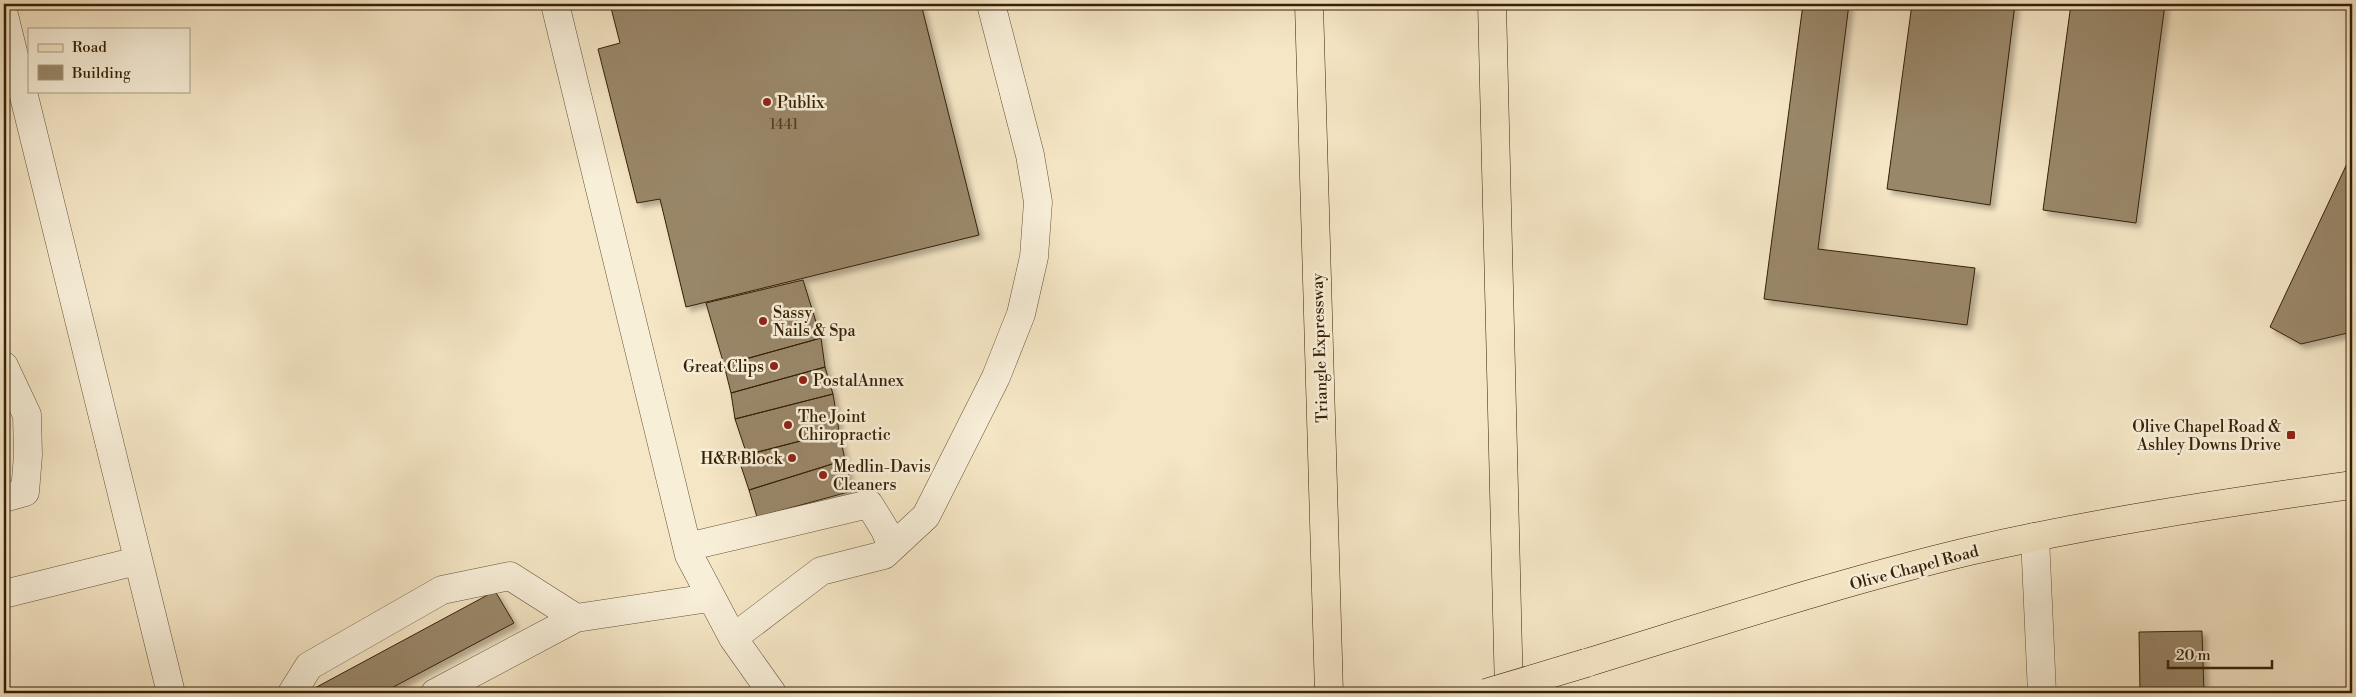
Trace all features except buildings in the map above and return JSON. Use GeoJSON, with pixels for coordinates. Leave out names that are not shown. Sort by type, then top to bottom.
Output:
{"type":"FeatureCollection","features":[{"type":"Feature","properties":{"kind":"main road","name":"Triangle Expressway"},"geometry":{"type":"LineString","coordinates":[[1309,4],[1329,693]]}},
{"type":"Feature","properties":{"kind":"main road"},"geometry":{"type":"LineString","coordinates":[[1492,4],[1509,693]]}},
{"type":"Feature","properties":{"kind":"main road","name":"Olive Chapel Road"},"geometry":{"type":"LineString","coordinates":[[1486,693],[1899,569],[2118,521],[2352,485]]}},
{"type":"Feature","properties":{"kind":"street"},"geometry":{"type":"LineString","coordinates":[[4,6],[15,4]]}},
{"type":"Feature","properties":{"kind":"street"},"geometry":{"type":"LineString","coordinates":[[555,4],[687,546],[710,598],[732,638],[772,693]]}},
{"type":"Feature","properties":{"kind":"street"},"geometry":{"type":"LineString","coordinates":[[732,638],[821,571],[884,555],[926,516],[996,377],[1021,314],[1034,257],[1038,202],[1030,155],[991,4]]}},
{"type":"Feature","properties":{"kind":"street"},"geometry":{"type":"LineString","coordinates":[[4,15],[44,170],[137,561],[171,693]]}},
{"type":"Feature","properties":{"kind":"street"},"geometry":{"type":"LineString","coordinates":[[4,366],[27,415],[28,455],[25,492],[4,498]]}},
{"type":"Feature","properties":{"kind":"street"},"geometry":{"type":"LineString","coordinates":[[687,546],[869,504],[885,530],[892,547]]}},
{"type":"Feature","properties":{"kind":"street"},"geometry":{"type":"LineString","coordinates":[[2035,538],[2042,693]]}},
{"type":"Feature","properties":{"kind":"street"},"geometry":{"type":"LineString","coordinates":[[4,594],[137,561]]}},
{"type":"Feature","properties":{"kind":"street"},"geometry":{"type":"LineString","coordinates":[[292,693],[309,666],[442,590],[510,576],[576,618]]}},
{"type":"Feature","properties":{"kind":"street"},"geometry":{"type":"LineString","coordinates":[[435,693],[576,618],[710,598]]}},
{"type":"Feature","properties":{"kind":"place","name":"Publix"},"geometry":{"type":"Point","coordinates":[767,102]}},
{"type":"Feature","properties":{"kind":"place","name":"Sassy Nails & Spa"},"geometry":{"type":"Point","coordinates":[763,321]}},
{"type":"Feature","properties":{"kind":"place","name":"Great Clips"},"geometry":{"type":"Point","coordinates":[774,366]}},
{"type":"Feature","properties":{"kind":"place","name":"PostalAnnex"},"geometry":{"type":"Point","coordinates":[803,380]}},
{"type":"Feature","properties":{"kind":"place","name":"The Joint Chiropractic"},"geometry":{"type":"Point","coordinates":[788,425]}},
{"type":"Feature","properties":{"kind":"place","name":"Olive Chapel Road & Ashley Downs Drive"},"geometry":{"type":"Point","coordinates":[2291,435]}},
{"type":"Feature","properties":{"kind":"place","name":"H&R Block"},"geometry":{"type":"Point","coordinates":[792,458]}},
{"type":"Feature","properties":{"kind":"place","name":"Medlin-Davis Cleaners"},"geometry":{"type":"Point","coordinates":[823,475]}}]}
